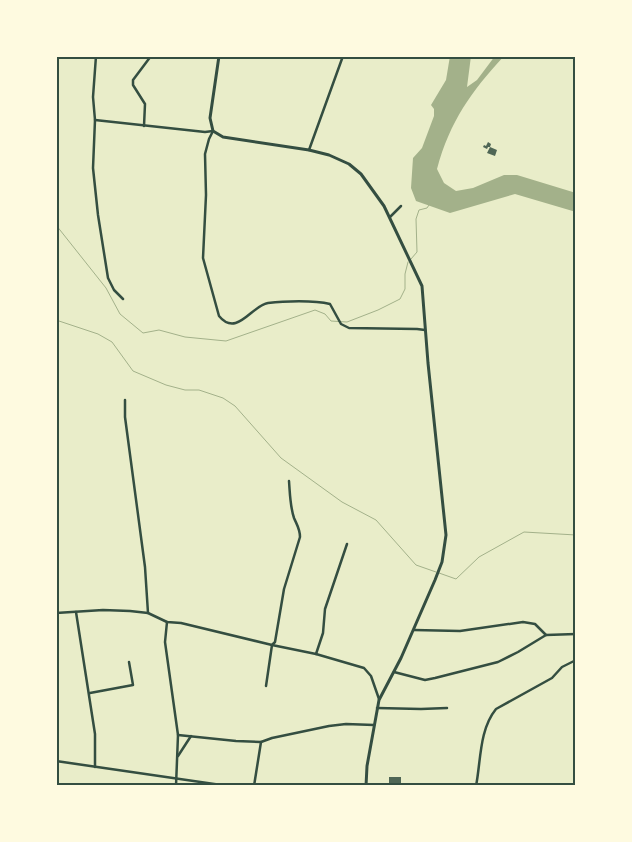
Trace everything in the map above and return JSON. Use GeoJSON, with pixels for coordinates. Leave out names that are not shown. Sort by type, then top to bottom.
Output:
{"type":"FeatureCollection","features":[{"type":"Feature","properties":{"kind":"street"},"geometry":{"type":"LineString","coordinates":[[96,56],[93,97],[95,120],[93,168],[99,224],[108,278],[114,290],[123,299]]}},
{"type":"Feature","properties":{"kind":"street"},"geometry":{"type":"LineString","coordinates":[[144,126],[145,104],[132,85],[132,80],[151,56]]}},
{"type":"Feature","properties":{"kind":"street"},"geometry":{"type":"LineString","coordinates":[[219,56],[210,118],[213,132],[209,138],[206,154],[203,258],[219,316],[223,321],[231,323],[244,320],[266,303],[320,302],[330,304],[341,324],[349,328],[418,328],[426,330]]}},
{"type":"Feature","properties":{"kind":"street"},"geometry":{"type":"LineString","coordinates":[[309,150],[343,56]]}},
{"type":"Feature","properties":{"kind":"street"},"geometry":{"type":"LineString","coordinates":[[95,120],[213,132],[223,137],[309,150],[329,155],[349,164],[369,183],[390,217],[422,286],[446,535],[442,562],[435,580],[414,630],[377,708],[366,786]]}},
{"type":"Feature","properties":{"kind":"street"},"geometry":{"type":"LineString","coordinates":[[390,217],[401,206]]}},
{"type":"Feature","properties":{"kind":"street"},"geometry":{"type":"LineString","coordinates":[[125,400],[124,417],[145,567],[148,614]]}},
{"type":"Feature","properties":{"kind":"street"},"geometry":{"type":"LineString","coordinates":[[266,686],[279,612],[288,573],[300,537],[300,528],[294,519],[292,509],[289,481]]}},
{"type":"Feature","properties":{"kind":"street"},"geometry":{"type":"LineString","coordinates":[[316,654],[324,632],[325,609],[347,544]]}},
{"type":"Feature","properties":{"kind":"street"},"geometry":{"type":"LineString","coordinates":[[56,613],[103,610],[148,614],[167,622],[182,623],[316,654],[364,668],[371,676],[380,700]]}},
{"type":"Feature","properties":{"kind":"street"},"geometry":{"type":"LineString","coordinates":[[76,612],[90,693],[95,734],[95,767]]}},
{"type":"Feature","properties":{"kind":"street"},"geometry":{"type":"LineString","coordinates":[[167,622],[165,642],[178,735],[176,786]]}},
{"type":"Feature","properties":{"kind":"street"},"geometry":{"type":"LineString","coordinates":[[414,630],[460,631],[522,622],[535,624],[546,634]]}},
{"type":"Feature","properties":{"kind":"street"},"geometry":{"type":"LineString","coordinates":[[394,672],[425,680],[435,678],[498,662],[546,634],[568,633],[576,635]]}},
{"type":"Feature","properties":{"kind":"street"},"geometry":{"type":"LineString","coordinates":[[476,786],[484,735],[491,715],[496,709],[552,678],[568,662],[576,660]]}},
{"type":"Feature","properties":{"kind":"street"},"geometry":{"type":"LineString","coordinates":[[90,693],[133,685],[129,662]]}},
{"type":"Feature","properties":{"kind":"street"},"geometry":{"type":"LineString","coordinates":[[377,708],[447,708]]}},
{"type":"Feature","properties":{"kind":"street"},"geometry":{"type":"LineString","coordinates":[[178,735],[236,742],[261,742],[329,726],[346,724],[374,725]]}},
{"type":"Feature","properties":{"kind":"street"},"geometry":{"type":"LineString","coordinates":[[177,758],[191,736]]}},
{"type":"Feature","properties":{"kind":"street"},"geometry":{"type":"LineString","coordinates":[[254,786],[261,742]]}},
{"type":"Feature","properties":{"kind":"street"},"geometry":{"type":"LineString","coordinates":[[56,761],[228,786]]}},
{"type":"Feature","properties":{"kind":"shaded area"},"geometry":{"type":"Polygon","coordinates":[[[450,56],[471,56],[467,87],[477,80],[495,56],[504,56],[481,82],[463,108],[448,136],[437,169],[444,183],[456,191],[473,188],[504,175],[517,175],[576,193],[576,212],[515,194],[450,213],[416,201],[411,188],[413,158],[422,148],[434,116],[434,109],[431,105],[446,80],[450,56]]]}},
{"type":"Feature","properties":{"kind":"building"},"geometry":{"type":"Polygon","coordinates":[[[488,142],[491,144],[490,147],[487,149],[483,147],[484,145],[486,146],[488,142]]]}},
{"type":"Feature","properties":{"kind":"building"},"geometry":{"type":"Polygon","coordinates":[[[490,147],[497,150],[495,156],[487,153],[490,147]]]}},
{"type":"Feature","properties":{"kind":"building"},"geometry":{"type":"Polygon","coordinates":[[[389,777],[401,777],[401,786],[389,786],[389,777]]]}},
{"type":"Feature","properties":{"kind":"waterway"},"geometry":{"type":"LineString","coordinates":[[411,259],[417,252],[416,219],[419,210],[427,208],[429,205]]}},
{"type":"Feature","properties":{"kind":"waterway"},"geometry":{"type":"LineString","coordinates":[[56,225],[106,288],[120,314],[143,333],[159,330],[185,337],[226,341],[315,310],[325,314],[331,321],[347,322],[400,299],[405,289],[405,274],[408,262]]}},
{"type":"Feature","properties":{"kind":"waterway"},"geometry":{"type":"LineString","coordinates":[[56,320],[98,334],[112,342],[133,371],[166,385],[185,390],[199,390],[223,398],[235,406],[281,458],[342,502],[376,520],[416,565],[436,572]]}},
{"type":"Feature","properties":{"kind":"waterway"},"geometry":{"type":"LineString","coordinates":[[439,573],[456,579],[479,557],[524,532],[576,535]]}}]}
